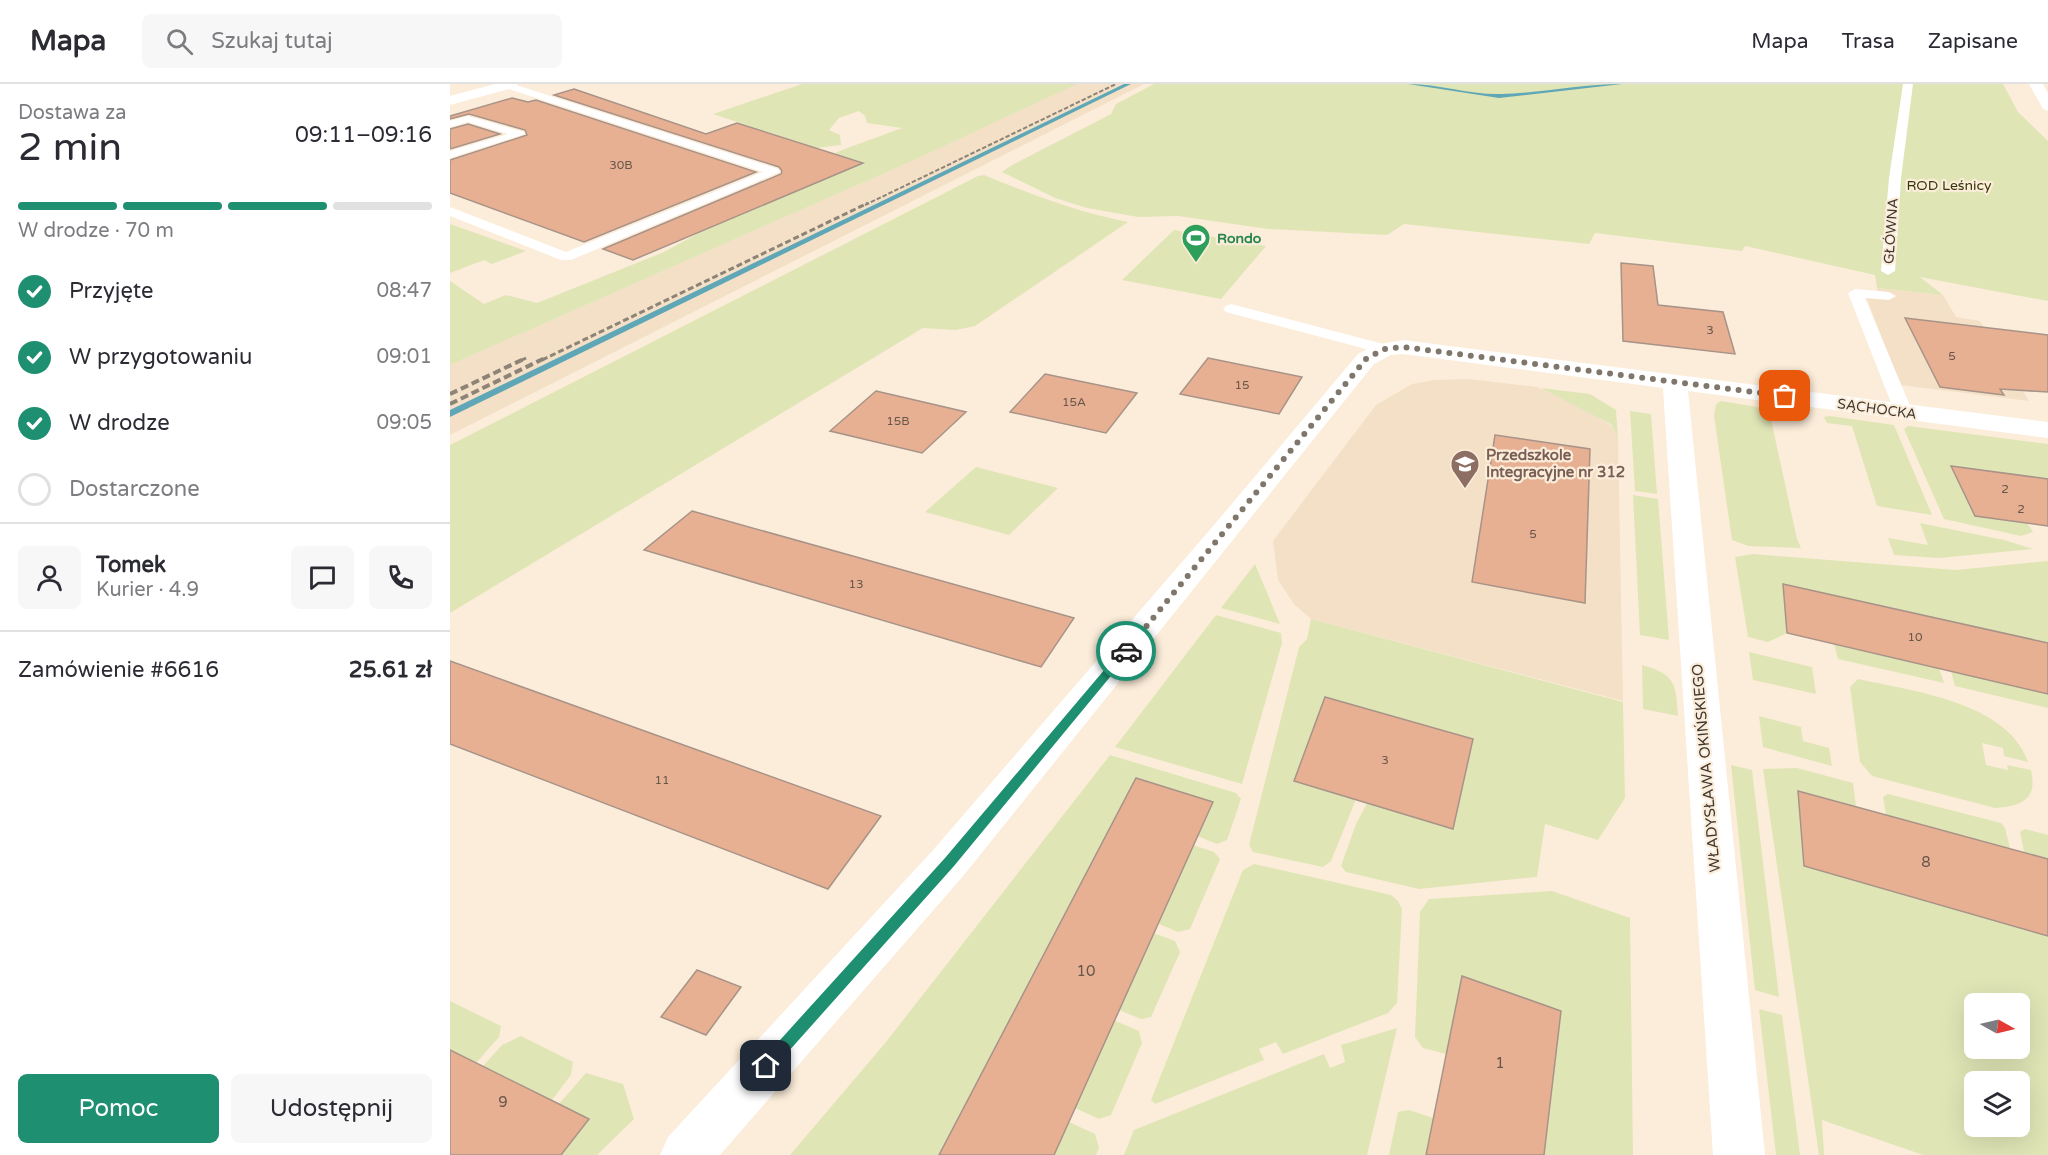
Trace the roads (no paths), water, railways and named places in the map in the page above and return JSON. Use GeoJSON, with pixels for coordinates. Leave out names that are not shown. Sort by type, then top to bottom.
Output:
{"type":"FeatureCollection","features":[{"type":"Feature","properties":{"kind":"street"},"geometry":{"type":"LineString","coordinates":[[2036,84],[2048,106]]}},
{"type":"Feature","properties":{"kind":"street"},"geometry":{"type":"LineString","coordinates":[[450,102],[508,85]]}},
{"type":"Feature","properties":{"kind":"street","name":"SĄCHOCKA"},"geometry":{"type":"LineString","coordinates":[[1384,349],[1403,347],[2048,430]]}},
{"type":"Feature","properties":{"kind":"street"},"geometry":{"type":"LineString","coordinates":[[686,1155],[949,862],[1225,532],[1366,359],[1384,349]]}},
{"type":"Feature","properties":{"kind":"street","name":"WŁADYSŁAWA OKIŃSKIEGO"},"geometry":{"type":"LineString","coordinates":[[1676,382],[1739,1155]]}},
{"type":"Feature","properties":{"kind":"lane","name":"GŁÓWNA"},"geometry":{"type":"LineString","coordinates":[[1888,271],[1895,178],[1908,84]]}},
{"type":"Feature","properties":{"kind":"lane"},"geometry":{"type":"LineString","coordinates":[[450,211],[566,258],[774,172],[508,85]]}},
{"type":"Feature","properties":{"kind":"lane"},"geometry":{"type":"LineString","coordinates":[[450,124],[468,119],[520,134],[450,155]]}},
{"type":"Feature","properties":{"kind":"lane"},"geometry":{"type":"LineString","coordinates":[[1889,296],[1855,293],[1904,413]]}},
{"type":"Feature","properties":{"kind":"lane"},"geometry":{"type":"LineString","coordinates":[[1231,309],[1384,349]]}},
{"type":"Feature","properties":{"kind":"waterway"},"geometry":{"type":"LineString","coordinates":[[450,414],[1128,84]]}},
{"type":"Feature","properties":{"kind":"waterway"},"geometry":{"type":"LineString","coordinates":[[1411,84],[1499,96],[1619,84]]}},
{"type":"Feature","properties":{"kind":"railway"},"geometry":{"type":"LineString","coordinates":[[865,205],[1116,84]]}},
{"type":"Feature","properties":{"kind":"railway"},"geometry":{"type":"LineString","coordinates":[[542,360],[868,203]]}},
{"type":"Feature","properties":{"kind":"railway"},"geometry":{"type":"LineString","coordinates":[[450,394],[526,358],[522,360]]}},
{"type":"Feature","properties":{"kind":"railway"},"geometry":{"type":"LineString","coordinates":[[450,404],[545,358]]}},
{"type":"Feature","properties":{"kind":"place","name":"Rondo"},"geometry":{"type":"Point","coordinates":[1196,264]}},
{"type":"Feature","properties":{"kind":"place","name":"Przedszkole Integracyjne nr 312"},"geometry":{"type":"Point","coordinates":[1465,490]}},
{"type":"Feature","properties":{"kind":"park label","name":"ROD Leśnicy"},"geometry":{"type":"Point","coordinates":[1949,185]}}]}
